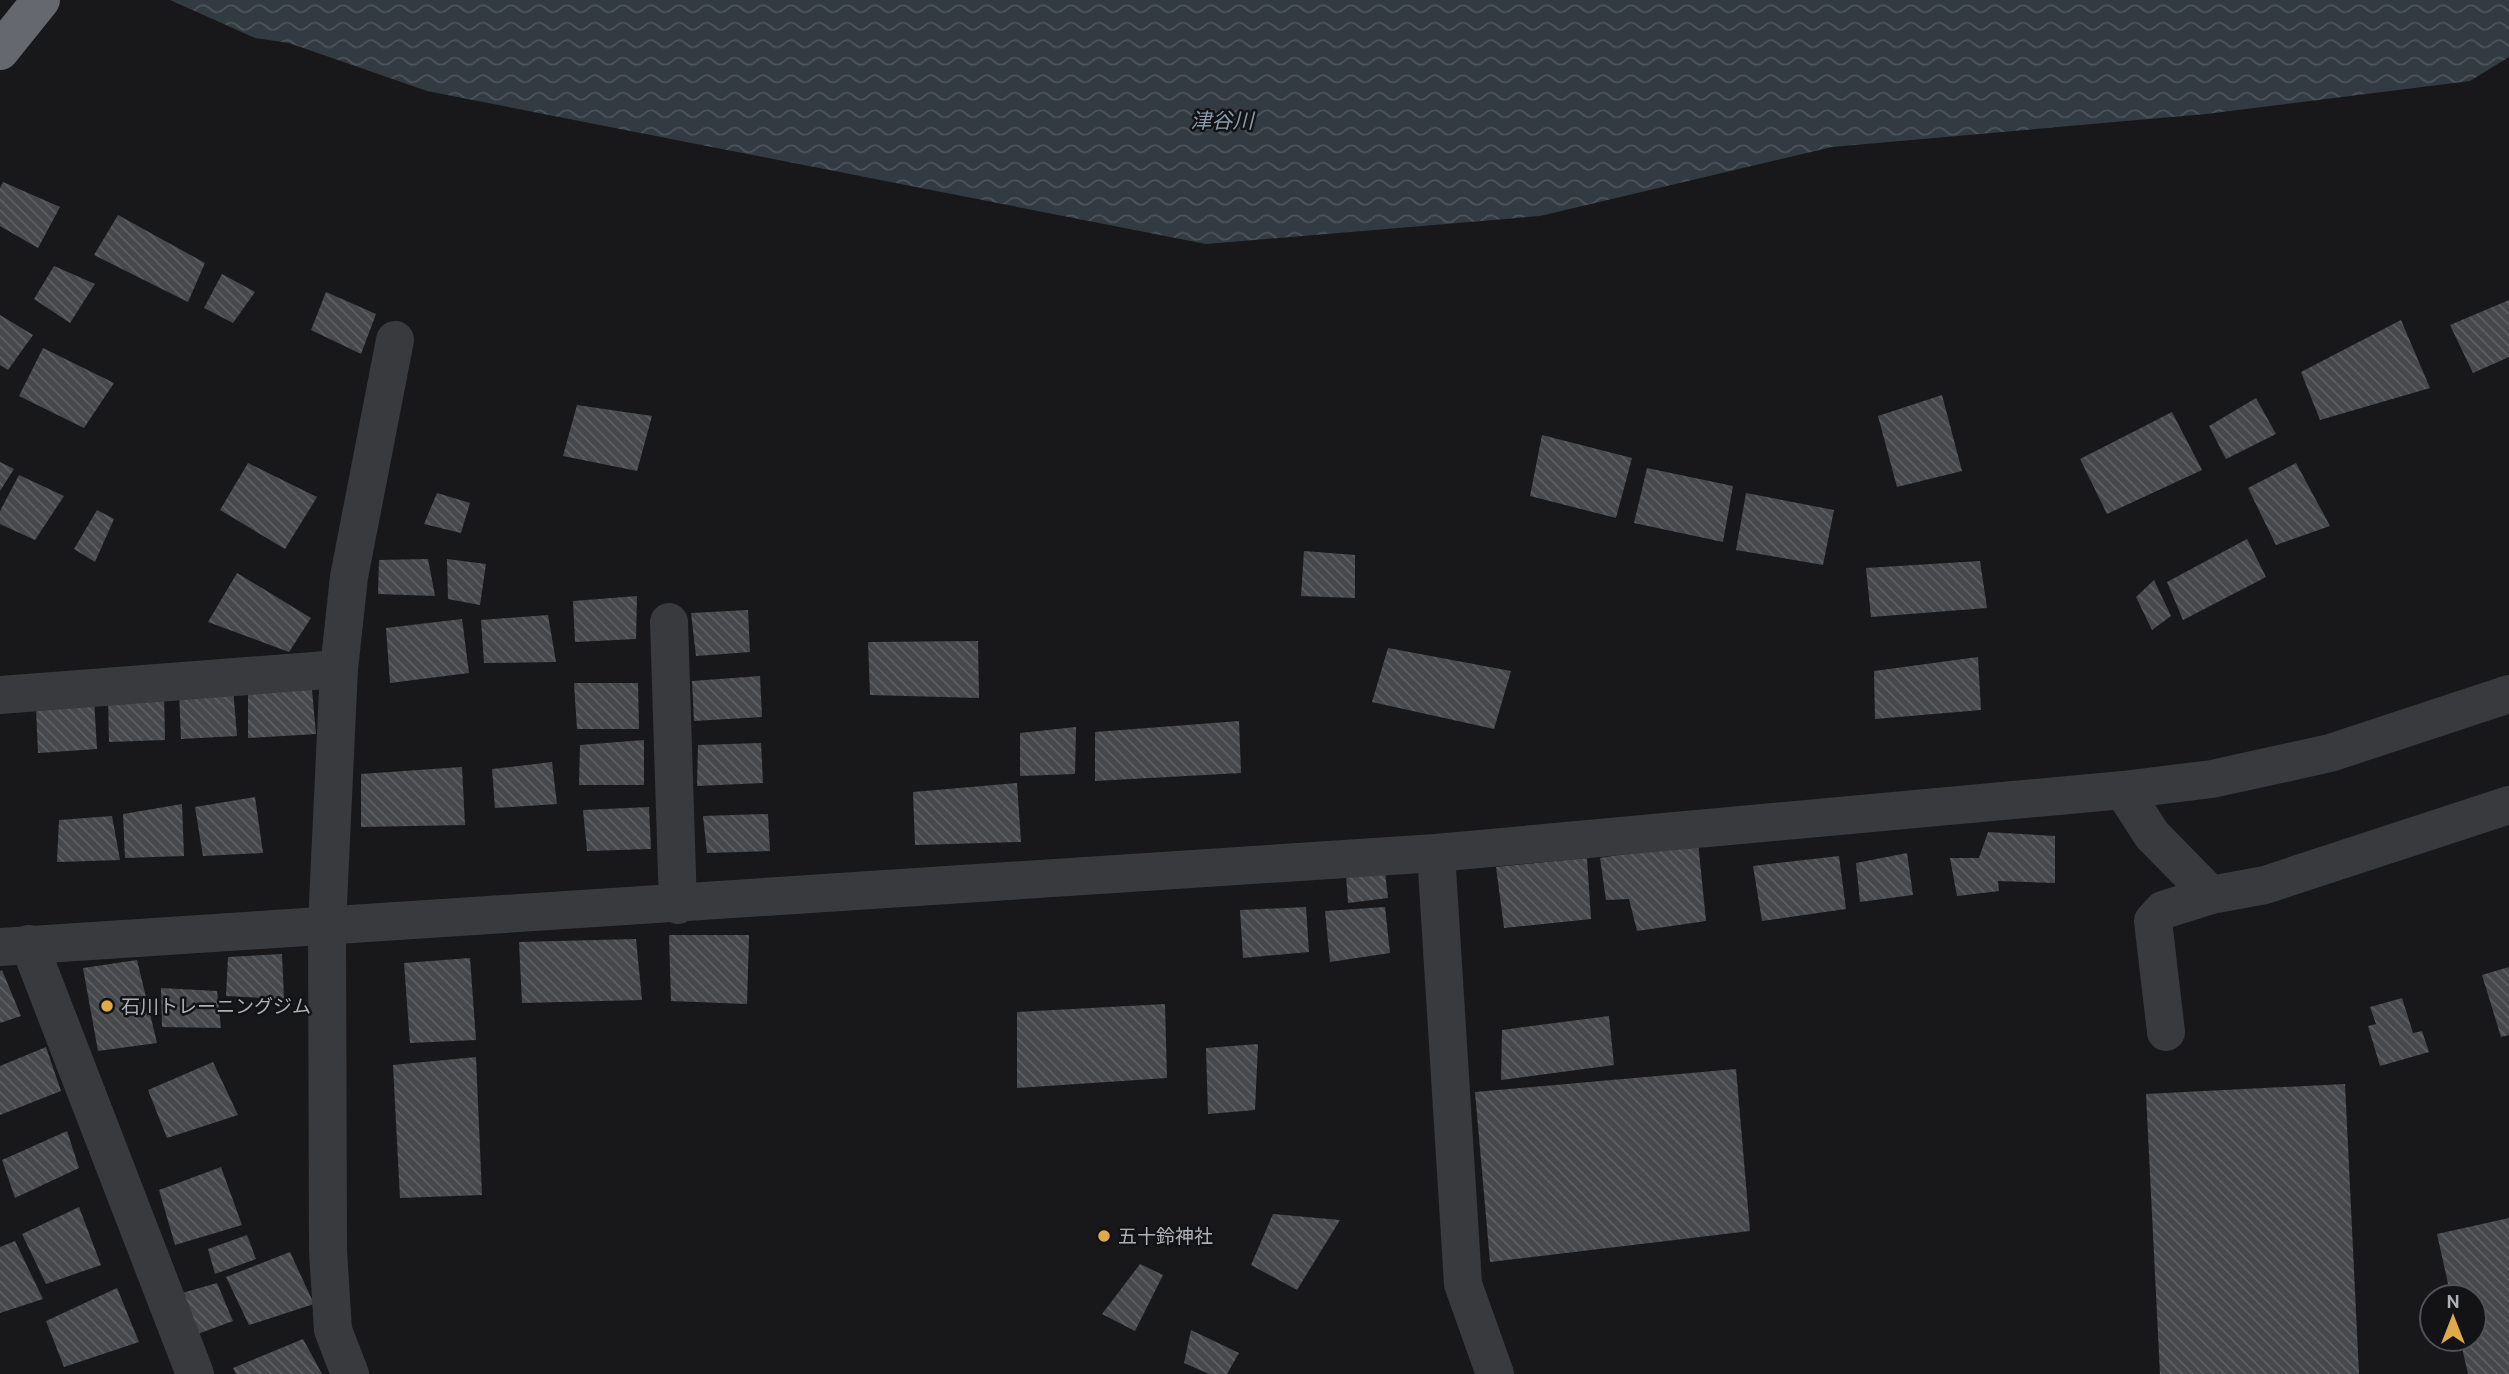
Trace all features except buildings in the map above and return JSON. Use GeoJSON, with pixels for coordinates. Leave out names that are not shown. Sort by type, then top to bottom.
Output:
{"type":"FeatureCollection","features":[{"type":"Feature","properties":{"kind":"highway"},"geometry":{"type":"LineString","coordinates":[[4,36],[41,0]]}},
{"type":"Feature","properties":{"kind":"street"},"geometry":{"type":"LineString","coordinates":[[350,1374],[333,1330],[328,1251],[327,925],[339,668],[349,577],[395,340]]}},
{"type":"Feature","properties":{"kind":"street"},"geometry":{"type":"LineString","coordinates":[[669,622],[678,905]]}},
{"type":"Feature","properties":{"kind":"street"},"geometry":{"type":"LineString","coordinates":[[0,695],[339,668]]}},
{"type":"Feature","properties":{"kind":"street"},"geometry":{"type":"LineString","coordinates":[[195,1374],[15,946],[678,905],[1436,853],[2123,790],[2212,779],[2330,753],[2509,694]]}},
{"type":"Feature","properties":{"kind":"street"},"geometry":{"type":"LineString","coordinates":[[2123,790],[2152,835],[2211,895]]}},
{"type":"Feature","properties":{"kind":"street"},"geometry":{"type":"LineString","coordinates":[[2166,1032],[2153,921],[2163,910],[2211,895],[2265,885],[2509,805]]}},
{"type":"Feature","properties":{"kind":"street"},"geometry":{"type":"LineString","coordinates":[[1436,853],[1463,1284],[1495,1374]]}},
{"type":"Feature","properties":{"kind":"water","name":"津谷川"},"geometry":{"type":"Polygon","coordinates":[[[170,0],[2509,0],[2509,57],[2470,81],[2206,114],[1832,147],[1540,216],[1206,244],[427,91],[289,43],[255,38],[170,0]]]}},
{"type":"Feature","properties":{"kind":"place","name":"石川トレーニングジム"},"geometry":{"type":"Point","coordinates":[107,1006]}},
{"type":"Feature","properties":{"kind":"place","name":"五十鈴神社"},"geometry":{"type":"Point","coordinates":[1104,1236]}}]}
